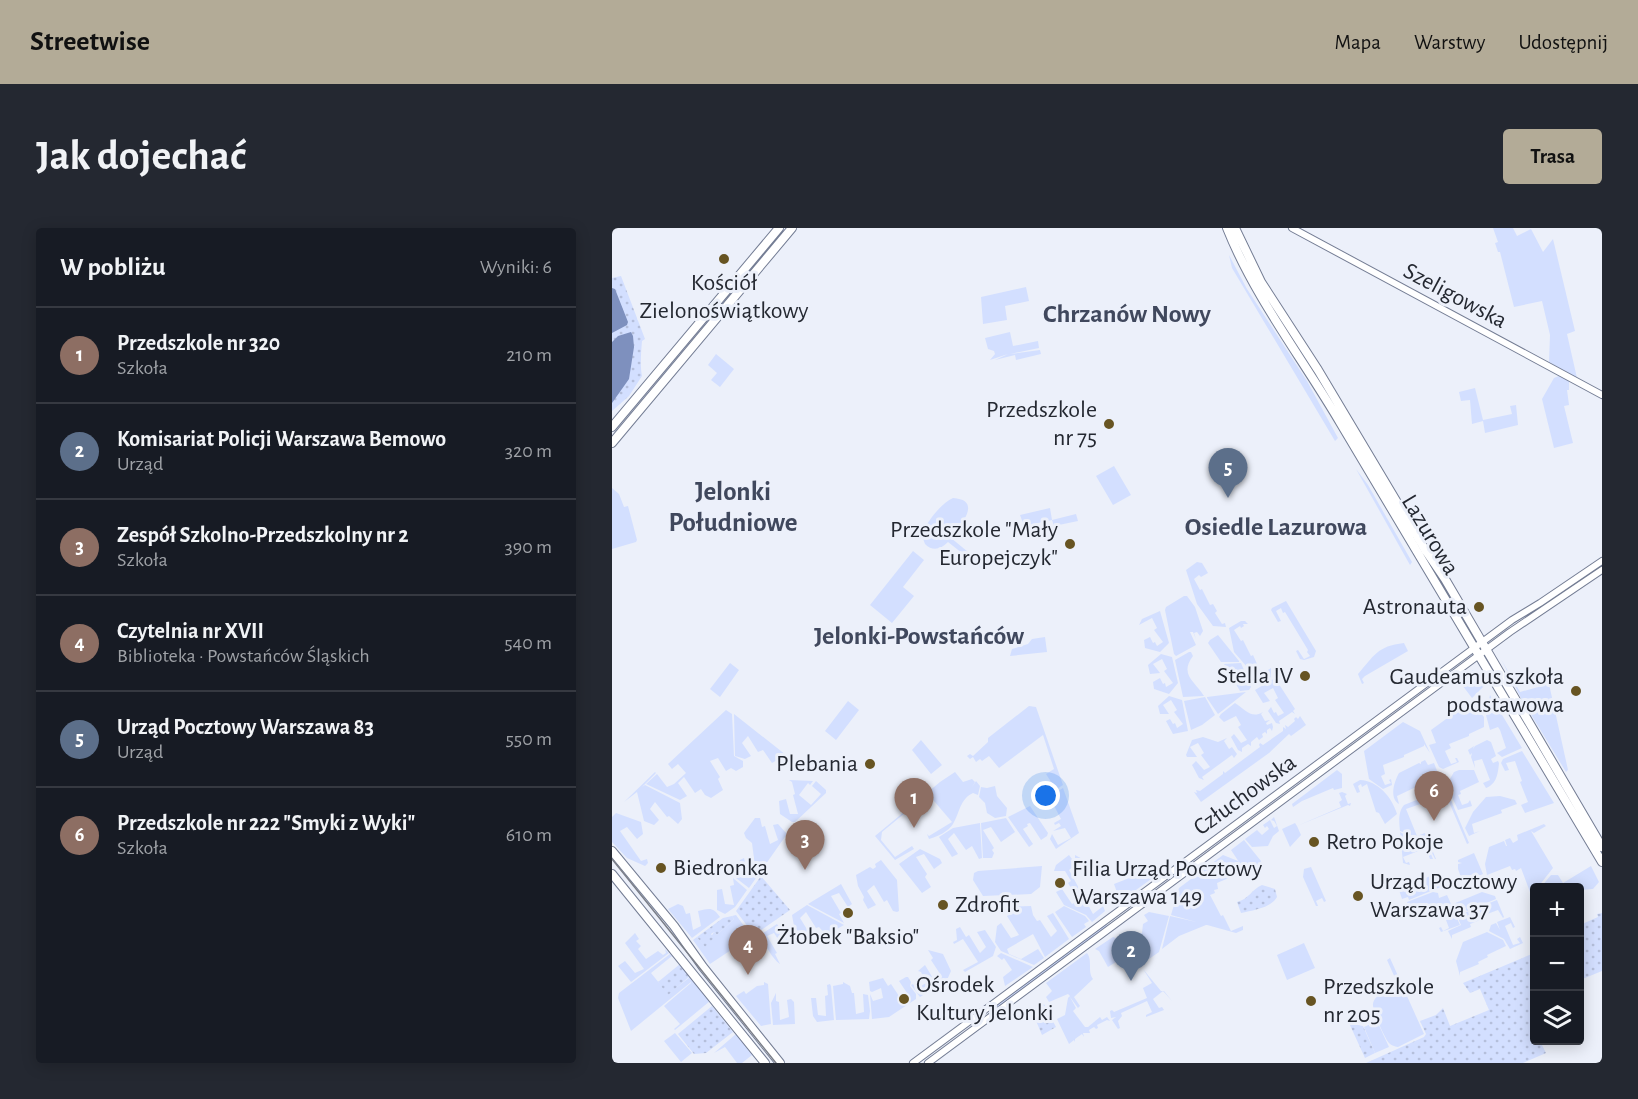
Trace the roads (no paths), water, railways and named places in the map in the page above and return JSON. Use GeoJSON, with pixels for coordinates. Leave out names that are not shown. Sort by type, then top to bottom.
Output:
{"type":"FeatureCollection","features":[{"type":"Feature","properties":{"kind":"main road"},"geometry":{"type":"LineString","coordinates":[[612,427],[779,228]]}},
{"type":"Feature","properties":{"kind":"main road"},"geometry":{"type":"LineString","coordinates":[[612,443],[792,228]]}},
{"type":"Feature","properties":{"kind":"main road","name":"Lazurowa"},"geometry":{"type":"LineString","coordinates":[[1233,230],[1259,293],[1478,645],[1602,862]]}},
{"type":"Feature","properties":{"kind":"main road","name":"Lazurowa"},"geometry":{"type":"LineString","coordinates":[[1483,654],[1602,847]]}},
{"type":"Feature","properties":{"kind":"main road"},"geometry":{"type":"LineString","coordinates":[[612,851],[674,926],[703,967],[780,1063]]}},
{"type":"Feature","properties":{"kind":"main road"},"geometry":{"type":"LineString","coordinates":[[612,874],[765,1063]]}},
{"type":"Feature","properties":{"kind":"street","name":"Szeligowska"},"geometry":{"type":"LineString","coordinates":[[1292,228],[1602,395]]}},
{"type":"Feature","properties":{"kind":"street","name":"Człuchowska"},"geometry":{"type":"LineString","coordinates":[[913,1063],[1512,620],[1602,561]]}},
{"type":"Feature","properties":{"kind":"street","name":"Człuchowska"},"geometry":{"type":"LineString","coordinates":[[928,1063],[1514,630],[1602,570]]}},
{"type":"Feature","properties":{"kind":"tram line"},"geometry":{"type":"LineString","coordinates":[[612,859],[776,1063]]}},
{"type":"Feature","properties":{"kind":"place","name":"Kościół Zielonoświątkowy"},"geometry":{"type":"Point","coordinates":[724,259]}},
{"type":"Feature","properties":{"kind":"place","name":"Przedszkole nr 75"},"geometry":{"type":"Point","coordinates":[1109,424]}},
{"type":"Feature","properties":{"kind":"place","name":"Urząd Pocztowy Warszawa 83"},"geometry":{"type":"Point","coordinates":[1228,498]}},
{"type":"Feature","properties":{"kind":"place","name":"Przedszkole \"Mały Europejczyk\""},"geometry":{"type":"Point","coordinates":[1070,544]}},
{"type":"Feature","properties":{"kind":"place","name":"Astronauta"},"geometry":{"type":"Point","coordinates":[1479,607]}},
{"type":"Feature","properties":{"kind":"place","name":"Stella IV"},"geometry":{"type":"Point","coordinates":[1305,676]}},
{"type":"Feature","properties":{"kind":"place","name":"Gaudeamus szkoła podstawowa"},"geometry":{"type":"Point","coordinates":[1576,691]}},
{"type":"Feature","properties":{"kind":"place","name":"Plebania"},"geometry":{"type":"Point","coordinates":[870,764]}},
{"type":"Feature","properties":{"kind":"place","name":"Przedszkole nr 222 \"Smyki z Wyki\""},"geometry":{"type":"Point","coordinates":[1434,821]}},
{"type":"Feature","properties":{"kind":"place","name":"Przedszkole nr 320"},"geometry":{"type":"Point","coordinates":[914,828]}},
{"type":"Feature","properties":{"kind":"place","name":"Retro Pokoje"},"geometry":{"type":"Point","coordinates":[1314,842]}},
{"type":"Feature","properties":{"kind":"place","name":"Biedronka"},"geometry":{"type":"Point","coordinates":[661,868]}},
{"type":"Feature","properties":{"kind":"place","name":"Zespół Szkolno-Przedszkolny nr 2"},"geometry":{"type":"Point","coordinates":[805,870]}},
{"type":"Feature","properties":{"kind":"place","name":"Filia Urząd Pocztowy Warszawa 149"},"geometry":{"type":"Point","coordinates":[1060,883]}},
{"type":"Feature","properties":{"kind":"place","name":"Urząd Pocztowy Warszawa 37"},"geometry":{"type":"Point","coordinates":[1358,896]}},
{"type":"Feature","properties":{"kind":"place","name":"Zdrofit"},"geometry":{"type":"Point","coordinates":[943,905]}},
{"type":"Feature","properties":{"kind":"place","name":"Żłobek \"Baksio\""},"geometry":{"type":"Point","coordinates":[848,913]}},
{"type":"Feature","properties":{"kind":"place","name":"Czytelnia nr XVII"},"geometry":{"type":"Point","coordinates":[748,975]}},
{"type":"Feature","properties":{"kind":"place","name":"Komisariat Policji Warszawa Bemowo"},"geometry":{"type":"Point","coordinates":[1131,981]}},
{"type":"Feature","properties":{"kind":"place","name":"Ośrodek Kultury Jelonki"},"geometry":{"type":"Point","coordinates":[904,999]}},
{"type":"Feature","properties":{"kind":"place","name":"Przedszkole nr 205"},"geometry":{"type":"Point","coordinates":[1311,1001]}},
{"type":"Feature","properties":{"kind":"district","name":"Chrzanów Nowy"},"geometry":{"type":"Point","coordinates":[1127,314]}},
{"type":"Feature","properties":{"kind":"district","name":"Jelonki Południowe"},"geometry":{"type":"Point","coordinates":[733,506]}},
{"type":"Feature","properties":{"kind":"district","name":"Osiedle Lazurowa"},"geometry":{"type":"Point","coordinates":[1276,527]}},
{"type":"Feature","properties":{"kind":"district","name":"Jelonki-Powstańców"},"geometry":{"type":"Point","coordinates":[919,636]}}]}
